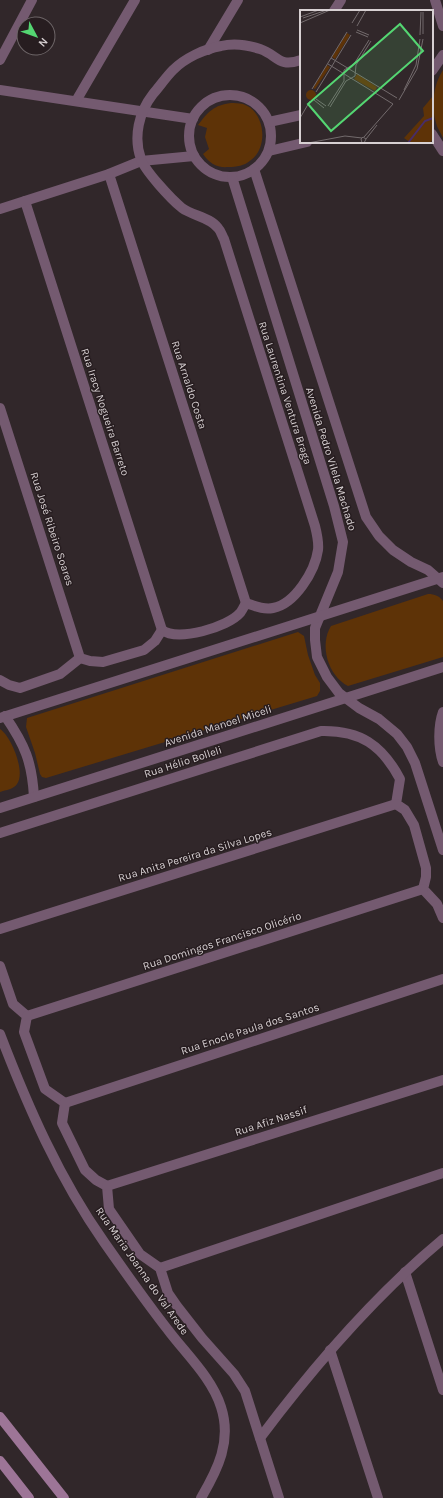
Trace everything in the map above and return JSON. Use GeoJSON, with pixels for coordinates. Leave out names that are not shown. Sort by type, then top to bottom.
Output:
{"type":"FeatureCollection","features":[{"type":"Feature","properties":{"kind":"main road"},"geometry":{"type":"LineString","coordinates":[[0,1417],[64,1498]]}},
{"type":"Feature","properties":{"kind":"main road"},"geometry":{"type":"LineString","coordinates":[[0,1461],[29,1498]]}},
{"type":"Feature","properties":{"kind":"street"},"geometry":{"type":"LineString","coordinates":[[0,60],[32,0]]}},
{"type":"Feature","properties":{"kind":"street"},"geometry":{"type":"LineString","coordinates":[[76,101],[135,0]]}},
{"type":"Feature","properties":{"kind":"street"},"geometry":{"type":"LineString","coordinates":[[208,50],[238,0]]}},
{"type":"Feature","properties":{"kind":"street"},"geometry":{"type":"LineString","coordinates":[[335,10],[340,0]]}},
{"type":"Feature","properties":{"kind":"street"},"geometry":{"type":"LineString","coordinates":[[435,0],[443,26]]}},
{"type":"Feature","properties":{"kind":"street"},"geometry":{"type":"LineString","coordinates":[[141,161],[137,142],[143,111],[148,101],[173,70],[193,56],[230,44],[259,49],[280,61],[296,61]]}},
{"type":"Feature","properties":{"kind":"street"},"geometry":{"type":"LineString","coordinates":[[433,70],[443,55]]}},
{"type":"Feature","properties":{"kind":"street"},"geometry":{"type":"LineString","coordinates":[[0,90],[193,119]]}},
{"type":"Feature","properties":{"kind":"street"},"geometry":{"type":"LineString","coordinates":[[221,96],[243,96],[256,104],[266,115],[269,122],[272,136],[269,151],[263,161],[247,174],[232,177],[217,175],[210,172],[198,162],[194,156],[189,141],[189,133],[196,112],[207,102],[221,96]]}},
{"type":"Feature","properties":{"kind":"street"},"geometry":{"type":"LineString","coordinates":[[269,122],[300,115]]}},
{"type":"Feature","properties":{"kind":"street"},"geometry":{"type":"LineString","coordinates":[[433,135],[443,150]]}},
{"type":"Feature","properties":{"kind":"street"},"geometry":{"type":"LineString","coordinates":[[269,151],[303,143]]}},
{"type":"Feature","properties":{"kind":"street"},"geometry":{"type":"LineString","coordinates":[[0,209],[109,174],[141,161],[194,156]]}},
{"type":"Feature","properties":{"kind":"street","name":"Rua Laurentina Ventura Braga"},"geometry":{"type":"LineString","coordinates":[[141,161],[165,193],[183,208],[210,221],[218,228],[224,239],[315,526],[318,550],[307,577],[298,592],[288,602],[273,608],[260,608],[246,603]]}},
{"type":"Feature","properties":{"kind":"street","name":"Avenida Pedro Vilela Machado"},"geometry":{"type":"LineString","coordinates":[[254,169],[366,517],[379,536],[393,550],[411,562],[428,570],[441,580]]}},
{"type":"Feature","properties":{"kind":"street","name":"Rua Arnaldo Costa"},"geometry":{"type":"LineString","coordinates":[[109,174],[246,603]]}},
{"type":"Feature","properties":{"kind":"street","name":"Avenida Pedro Vilela Machado"},"geometry":{"type":"LineString","coordinates":[[232,177],[340,525],[343,542],[338,572],[315,628],[317,657],[326,677],[339,693],[359,708],[379,719],[397,734],[407,747],[415,763],[443,850]]}},
{"type":"Feature","properties":{"kind":"street","name":"Rua Iracy Nogueira Barreto"},"geometry":{"type":"LineString","coordinates":[[26,201],[162,630]]}},
{"type":"Feature","properties":{"kind":"street","name":"Rua José Ribeiro Soares"},"geometry":{"type":"LineString","coordinates":[[0,408],[80,658]]}},
{"type":"Feature","properties":{"kind":"street"},"geometry":{"type":"LineString","coordinates":[[34,798],[28,755],[19,736],[2,715],[441,580]]}},
{"type":"Feature","properties":{"kind":"street"},"geometry":{"type":"LineString","coordinates":[[0,680],[9,685],[20,688],[60,674],[80,658],[90,661],[103,662],[144,650],[154,641],[162,630],[167,634],[193,634],[228,622],[240,613],[246,603]]}},
{"type":"Feature","properties":{"kind":"street","name":"Avenida Manoel Miceli"},"geometry":{"type":"LineString","coordinates":[[0,808],[443,667]]}},
{"type":"Feature","properties":{"kind":"street"},"geometry":{"type":"LineString","coordinates":[[443,712],[440,735],[441,756],[443,762]]}},
{"type":"Feature","properties":{"kind":"street","name":"Rua Hélio Bolleli"},"geometry":{"type":"LineString","coordinates":[[0,833],[321,731],[348,733],[359,736],[373,744],[384,755],[400,779],[396,804]]}},
{"type":"Feature","properties":{"kind":"street"},"geometry":{"type":"LineString","coordinates":[[396,804],[405,810],[414,825],[426,868],[426,877],[423,889],[437,904],[443,918]]}},
{"type":"Feature","properties":{"kind":"street","name":"Rua Anita Pereira da Silva Lopes"},"geometry":{"type":"LineString","coordinates":[[0,929],[396,804]]}},
{"type":"Feature","properties":{"kind":"street","name":"Rua Domingos Francisco Olicério"},"geometry":{"type":"LineString","coordinates":[[27,1016],[423,889]]}},
{"type":"Feature","properties":{"kind":"street"},"geometry":{"type":"LineString","coordinates":[[0,966],[13,1004],[27,1016],[24,1032],[45,1089],[65,1102],[62,1123],[85,1170],[96,1180],[107,1186],[109,1209],[140,1254],[160,1268],[168,1293],[202,1338],[234,1374],[245,1391],[279,1498]]}},
{"type":"Feature","properties":{"kind":"street","name":"Rua Enocle Paula dos Santos"},"geometry":{"type":"LineString","coordinates":[[65,1102],[443,979]]}},
{"type":"Feature","properties":{"kind":"street","name":"Rua Maria Joanna do Val Arede"},"geometry":{"type":"LineString","coordinates":[[0,1034],[44,1140],[73,1193],[103,1240],[130,1278],[180,1345],[200,1368],[221,1406],[225,1430],[222,1456],[212,1480],[201,1498]]}},
{"type":"Feature","properties":{"kind":"street","name":"Rua Afiz Nassif"},"geometry":{"type":"LineString","coordinates":[[107,1186],[443,1080]]}},
{"type":"Feature","properties":{"kind":"street"},"geometry":{"type":"LineString","coordinates":[[160,1268],[443,1173]]}},
{"type":"Feature","properties":{"kind":"street"},"geometry":{"type":"LineString","coordinates":[[260,1438],[294,1392],[350,1327],[405,1272],[443,1239]]}},
{"type":"Feature","properties":{"kind":"street"},"geometry":{"type":"LineString","coordinates":[[405,1272],[443,1390]]}},
{"type":"Feature","properties":{"kind":"street"},"geometry":{"type":"LineString","coordinates":[[330,1350],[378,1498]]}},
{"type":"Feature","properties":{"kind":"shaded area"},"geometry":{"type":"Polygon","coordinates":[[[443,70],[443,138],[434,116],[433,103],[437,82],[443,70]]]}},
{"type":"Feature","properties":{"kind":"shaded area"},"geometry":{"type":"Polygon","coordinates":[[[231,103],[243,104],[256,114],[260,121],[262,138],[257,154],[251,160],[243,165],[220,167],[208,160],[203,154],[209,149],[205,137],[207,128],[198,125],[205,116],[216,107],[231,103]]]}},
{"type":"Feature","properties":{"kind":"shaded area"},"geometry":{"type":"Polygon","coordinates":[[[428,594],[433,594],[443,601],[443,657],[348,686],[335,675],[331,668],[326,651],[327,634],[331,626],[428,594]]]}},
{"type":"Feature","properties":{"kind":"shaded area"},"geometry":{"type":"Polygon","coordinates":[[[298,632],[304,636],[308,655],[315,675],[320,683],[320,691],[317,696],[46,778],[42,777],[40,774],[35,753],[26,727],[27,718],[298,632]]]}},
{"type":"Feature","properties":{"kind":"shaded area"},"geometry":{"type":"Polygon","coordinates":[[[0,729],[13,746],[20,771],[16,786],[0,792],[0,729]]]}}]}
